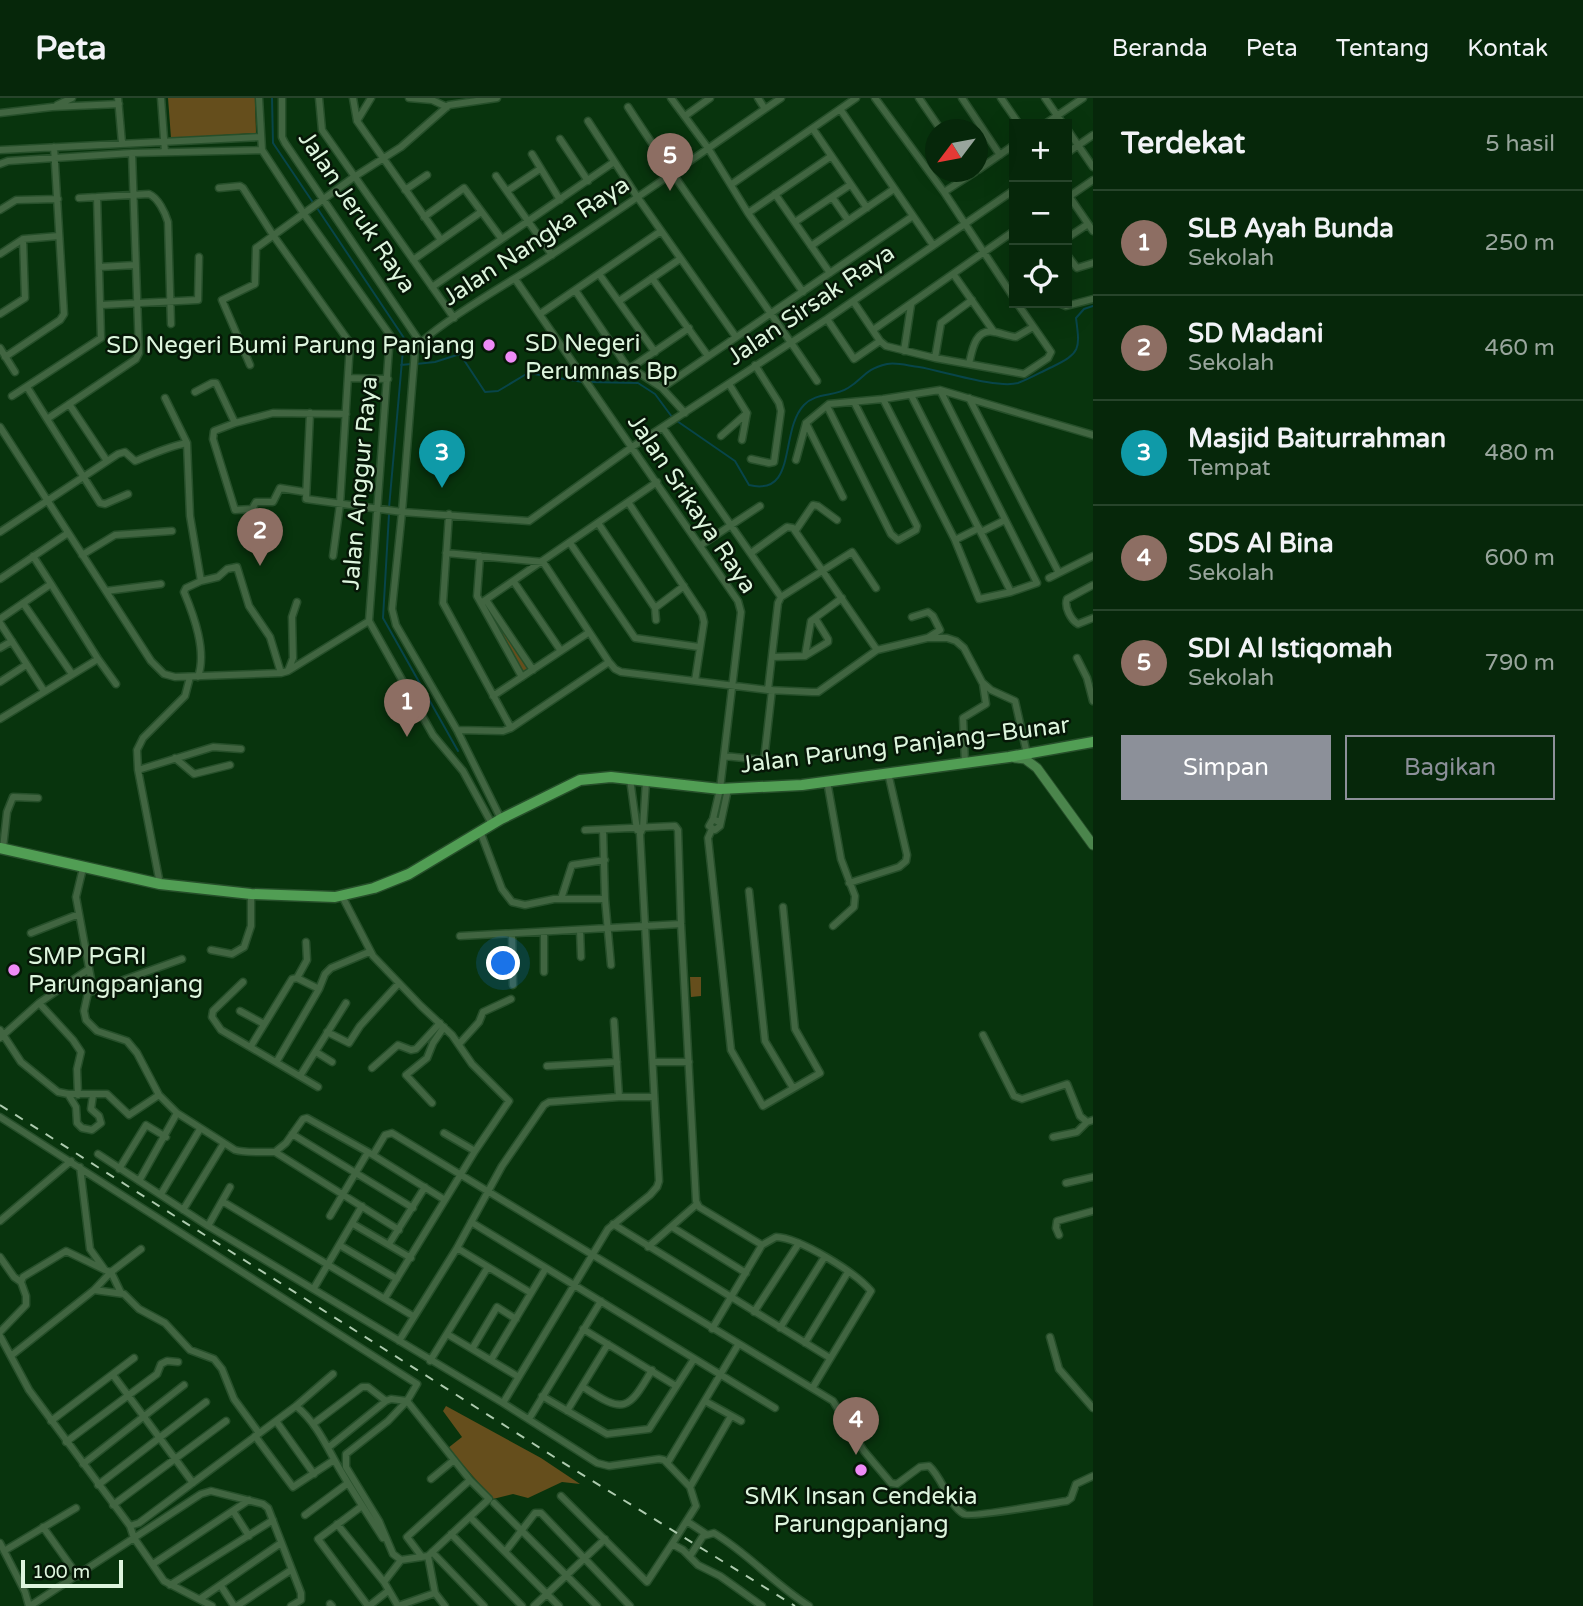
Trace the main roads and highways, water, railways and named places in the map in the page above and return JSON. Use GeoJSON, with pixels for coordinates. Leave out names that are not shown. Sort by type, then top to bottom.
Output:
{"type":"FeatureCollection","features":[{"type":"Feature","properties":{"kind":"main road","name":"Jalan Parung Panjang–Bunar"},"geometry":{"type":"LineString","coordinates":[[1,848],[160,884],[251,894],[342,896],[384,885],[409,874],[496,822],[580,780],[630,779],[724,789],[827,781],[1009,757],[1093,742]]}},
{"type":"Feature","properties":{"kind":"main road"},"geometry":{"type":"LineString","coordinates":[[1042,775],[1040,758],[1049,751]]}},
{"type":"Feature","properties":{"kind":"main road"},"geometry":{"type":"LineString","coordinates":[[1009,757],[1025,759],[1042,775],[1092,843]]}},
{"type":"Feature","properties":{"kind":"waterway"},"geometry":{"type":"LineString","coordinates":[[272,98],[273,143],[314,204]]}},
{"type":"Feature","properties":{"kind":"waterway"},"geometry":{"type":"LineString","coordinates":[[317,208],[404,338],[389,508]]}},
{"type":"Feature","properties":{"kind":"waterway"},"geometry":{"type":"LineString","coordinates":[[677,421],[735,461],[749,485],[764,486],[775,481],[781,472],[796,416],[809,401],[843,391],[873,369],[891,364],[919,367],[997,384],[1018,383],[1073,354],[1078,343],[1076,318],[1084,309],[1093,306]]}},
{"type":"Feature","properties":{"kind":"waterway"},"geometry":{"type":"LineString","coordinates":[[416,364],[435,362],[460,354],[485,392],[498,391],[528,373],[583,382]]}},
{"type":"Feature","properties":{"kind":"waterway"},"geometry":{"type":"LineString","coordinates":[[401,365],[411,364]]}},
{"type":"Feature","properties":{"kind":"waterway"},"geometry":{"type":"LineString","coordinates":[[588,382],[638,383],[655,394],[672,417]]}},
{"type":"Feature","properties":{"kind":"waterway"},"geometry":{"type":"LineString","coordinates":[[389,514],[383,618],[458,751]]}},
{"type":"Feature","properties":{"kind":"railway"},"geometry":{"type":"LineString","coordinates":[[0,1105],[570,1467],[795,1606]]}},
{"type":"Feature","properties":{"kind":"place","name":"SDI Al Istiqomah"},"geometry":{"type":"Point","coordinates":[670,191]}},
{"type":"Feature","properties":{"kind":"place","name":"SD Negeri Bumi Parung Panjang"},"geometry":{"type":"Point","coordinates":[489,345]}},
{"type":"Feature","properties":{"kind":"place","name":"SD Negeri Perumnas Bp"},"geometry":{"type":"Point","coordinates":[511,357]}},
{"type":"Feature","properties":{"kind":"place","name":"Masjid Baiturrahman"},"geometry":{"type":"Point","coordinates":[442,488]}},
{"type":"Feature","properties":{"kind":"place","name":"SD Madani"},"geometry":{"type":"Point","coordinates":[260,566]}},
{"type":"Feature","properties":{"kind":"place","name":"SLB Ayah Bunda"},"geometry":{"type":"Point","coordinates":[407,737]}},
{"type":"Feature","properties":{"kind":"place","name":"SMP PGRI Parungpanjang"},"geometry":{"type":"Point","coordinates":[14,970]}},
{"type":"Feature","properties":{"kind":"place","name":"SDS Al Bina"},"geometry":{"type":"Point","coordinates":[856,1455]}},
{"type":"Feature","properties":{"kind":"place","name":"SMK Insan Cendekia Parungpanjang"},"geometry":{"type":"Point","coordinates":[861,1470]}}]}
